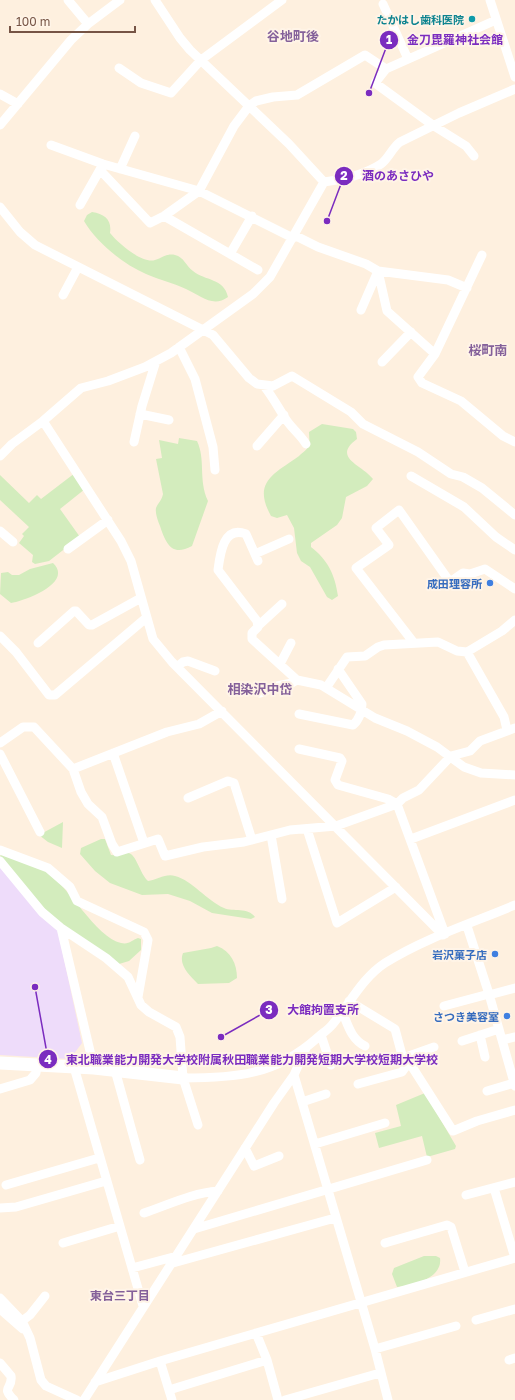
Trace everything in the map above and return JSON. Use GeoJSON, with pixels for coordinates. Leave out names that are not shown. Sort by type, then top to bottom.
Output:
{"type":"FeatureCollection","features":[{"type":"Feature","properties":{"kind":"street"},"geometry":{"type":"LineString","coordinates":[[68,0],[88,24]]}},
{"type":"Feature","properties":{"kind":"street"},"geometry":{"type":"LineString","coordinates":[[0,125],[66,46],[88,24],[120,0]]}},
{"type":"Feature","properties":{"kind":"street"},"geometry":{"type":"LineString","coordinates":[[266,0],[279,3]]}},
{"type":"Feature","properties":{"kind":"street"},"geometry":{"type":"LineString","coordinates":[[490,0],[515,77]]}},
{"type":"Feature","properties":{"kind":"street"},"geometry":{"type":"LineString","coordinates":[[158,2],[180,38],[250,106],[324,182]]}},
{"type":"Feature","properties":{"kind":"street"},"geometry":{"type":"LineString","coordinates":[[119,68],[141,83],[171,93],[201,60],[279,3]]}},
{"type":"Feature","properties":{"kind":"street"},"geometry":{"type":"LineString","coordinates":[[383,4],[408,59]]}},
{"type":"Feature","properties":{"kind":"street"},"geometry":{"type":"LineString","coordinates":[[474,156],[466,146],[434,126],[375,83],[386,70],[496,20]]}},
{"type":"Feature","properties":{"kind":"street"},"geometry":{"type":"LineString","coordinates":[[101,167],[150,223],[164,216],[199,191],[234,126],[250,106],[256,101],[273,97],[297,95],[365,55],[386,70]]}},
{"type":"Feature","properties":{"kind":"street"},"geometry":{"type":"LineString","coordinates":[[324,182],[339,180],[381,164],[392,149],[400,142],[515,89]]}},
{"type":"Feature","properties":{"kind":"street"},"geometry":{"type":"LineString","coordinates":[[0,94],[18,104]]}},
{"type":"Feature","properties":{"kind":"street"},"geometry":{"type":"LineString","coordinates":[[120,169],[135,136]]}},
{"type":"Feature","properties":{"kind":"street"},"geometry":{"type":"LineString","coordinates":[[51,145],[101,167],[120,169],[199,191],[318,247],[366,264],[378,271],[448,280],[467,288]]}},
{"type":"Feature","properties":{"kind":"street"},"geometry":{"type":"LineString","coordinates":[[80,205],[101,167]]}},
{"type":"Feature","properties":{"kind":"street"},"geometry":{"type":"LineString","coordinates":[[0,456],[12,444],[43,421],[81,388],[108,381],[156,361],[179,347],[253,294],[270,277],[324,182]]}},
{"type":"Feature","properties":{"kind":"street"},"geometry":{"type":"LineString","coordinates":[[0,207],[20,232],[35,245],[213,335],[249,378],[257,384],[273,386],[292,376],[351,412],[363,424],[418,452],[451,474],[463,477],[482,488],[515,515]]}},
{"type":"Feature","properties":{"kind":"street"},"geometry":{"type":"LineString","coordinates":[[164,216],[258,270]]}},
{"type":"Feature","properties":{"kind":"street"},"geometry":{"type":"LineString","coordinates":[[230,254],[252,216]]}},
{"type":"Feature","properties":{"kind":"street"},"geometry":{"type":"LineString","coordinates":[[482,255],[435,354],[418,377],[422,383],[461,401],[503,436],[515,442]]}},
{"type":"Feature","properties":{"kind":"street"},"geometry":{"type":"LineString","coordinates":[[64,295],[78,267]]}},
{"type":"Feature","properties":{"kind":"street"},"geometry":{"type":"LineString","coordinates":[[361,310],[378,271]]}},
{"type":"Feature","properties":{"kind":"street"},"geometry":{"type":"LineString","coordinates":[[378,271],[387,310],[435,354]]}},
{"type":"Feature","properties":{"kind":"street"},"geometry":{"type":"LineString","coordinates":[[382,362],[411,332]]}},
{"type":"Feature","properties":{"kind":"street"},"geometry":{"type":"LineString","coordinates":[[179,347],[195,379],[212,447],[215,470]]}},
{"type":"Feature","properties":{"kind":"street"},"geometry":{"type":"LineString","coordinates":[[134,442],[140,414],[156,361]]}},
{"type":"Feature","properties":{"kind":"street"},"geometry":{"type":"LineString","coordinates":[[264,386],[284,415],[301,434],[306,444]]}},
{"type":"Feature","properties":{"kind":"street"},"geometry":{"type":"LineString","coordinates":[[140,414],[169,420]]}},
{"type":"Feature","properties":{"kind":"street"},"geometry":{"type":"LineString","coordinates":[[257,446],[284,415]]}},
{"type":"Feature","properties":{"kind":"street"},"geometry":{"type":"LineString","coordinates":[[43,421],[108,520],[131,561],[153,639],[177,667],[444,935]]}},
{"type":"Feature","properties":{"kind":"street"},"geometry":{"type":"LineString","coordinates":[[412,476],[464,507],[496,537],[515,550]]}},
{"type":"Feature","properties":{"kind":"street"},"geometry":{"type":"LineString","coordinates":[[414,643],[356,568],[389,545],[376,528],[399,510],[450,582],[463,573],[470,574],[485,569],[515,588]]}},
{"type":"Feature","properties":{"kind":"street"},"geometry":{"type":"LineString","coordinates":[[68,548],[108,520]]}},
{"type":"Feature","properties":{"kind":"street"},"geometry":{"type":"LineString","coordinates":[[0,531],[13,542]]}},
{"type":"Feature","properties":{"kind":"street"},"geometry":{"type":"LineString","coordinates":[[258,626],[257,621],[218,570],[225,539],[230,535],[239,532],[246,534],[257,558],[289,539]]}},
{"type":"Feature","properties":{"kind":"street"},"geometry":{"type":"LineString","coordinates":[[38,643],[74,611],[76,611],[89,625],[92,625],[141,598]]}},
{"type":"Feature","properties":{"kind":"street"},"geometry":{"type":"LineString","coordinates":[[282,604],[258,626],[252,633],[252,639],[297,680],[326,688],[375,718],[408,730],[452,756],[464,767],[481,773],[515,775]]}},
{"type":"Feature","properties":{"kind":"street"},"geometry":{"type":"LineString","coordinates":[[0,636],[16,652],[49,695],[56,695],[146,618]]}},
{"type":"Feature","properties":{"kind":"street"},"geometry":{"type":"LineString","coordinates":[[326,688],[347,657],[365,656],[384,645],[438,642],[457,651],[467,652],[502,631],[515,620]]}},
{"type":"Feature","properties":{"kind":"street"},"geometry":{"type":"LineString","coordinates":[[280,664],[291,643]]}},
{"type":"Feature","properties":{"kind":"street"},"geometry":{"type":"LineString","coordinates":[[0,744],[23,727],[34,727],[73,769],[81,792],[88,804],[102,817],[117,852],[158,839],[165,856],[203,847],[252,840],[290,830],[336,826],[397,804],[403,798],[419,790],[452,756],[470,751],[480,741],[511,729],[467,652]]}},
{"type":"Feature","properties":{"kind":"street"},"geometry":{"type":"LineString","coordinates":[[177,667],[183,662],[188,661],[215,670]]}},
{"type":"Feature","properties":{"kind":"street"},"geometry":{"type":"LineString","coordinates":[[299,714],[353,725],[362,710],[362,704],[338,669]]}},
{"type":"Feature","properties":{"kind":"street"},"geometry":{"type":"LineString","coordinates":[[260,693],[297,680]]}},
{"type":"Feature","properties":{"kind":"street"},"geometry":{"type":"LineString","coordinates":[[73,769],[167,732],[199,724],[222,711]]}},
{"type":"Feature","properties":{"kind":"street"},"geometry":{"type":"LineString","coordinates":[[299,750],[340,758],[342,761],[335,780],[338,785],[388,799],[397,804],[411,839],[444,935]]}},
{"type":"Feature","properties":{"kind":"street"},"geometry":{"type":"LineString","coordinates":[[113,753],[144,843]]}},
{"type":"Feature","properties":{"kind":"street"},"geometry":{"type":"LineString","coordinates":[[0,754],[40,832]]}},
{"type":"Feature","properties":{"kind":"street"},"geometry":{"type":"LineString","coordinates":[[188,798],[228,781],[234,783],[252,840]]}},
{"type":"Feature","properties":{"kind":"street"},"geometry":{"type":"LineString","coordinates":[[411,839],[515,800]]}},
{"type":"Feature","properties":{"kind":"street"},"geometry":{"type":"LineString","coordinates":[[307,829],[337,923],[396,887]]}},
{"type":"Feature","properties":{"kind":"street"},"geometry":{"type":"LineString","coordinates":[[271,835],[282,899]]}},
{"type":"Feature","properties":{"kind":"street"},"geometry":{"type":"LineString","coordinates":[[0,850],[48,868],[70,887],[77,901],[144,932],[148,940],[138,997]]}},
{"type":"Feature","properties":{"kind":"street"},"geometry":{"type":"LineString","coordinates":[[0,861],[42,912],[61,928],[106,958],[128,978],[141,1005],[149,1012],[176,1027],[180,1037],[183,1078],[198,1125]]}},
{"type":"Feature","properties":{"kind":"street"},"geometry":{"type":"LineString","coordinates":[[0,1063],[94,1068],[183,1078],[212,1078],[246,1074],[278,1065],[306,1048],[332,1026],[349,1001],[368,978],[384,964],[444,935],[515,905]]}},
{"type":"Feature","properties":{"kind":"street"},"geometry":{"type":"LineString","coordinates":[[466,926],[489,994],[515,1084],[487,1091]]}},
{"type":"Feature","properties":{"kind":"street"},"geometry":{"type":"LineString","coordinates":[[61,928],[94,1068]]}},
{"type":"Feature","properties":{"kind":"street"},"geometry":{"type":"LineString","coordinates":[[444,1006],[515,988]]}},
{"type":"Feature","properties":{"kind":"street"},"geometry":{"type":"LineString","coordinates":[[349,1001],[395,1030],[402,1055],[407,1060],[453,1131],[477,1121],[515,1110]]}},
{"type":"Feature","properties":{"kind":"street"},"geometry":{"type":"LineString","coordinates":[[342,1011],[353,1037],[357,1042],[365,1046]]}},
{"type":"Feature","properties":{"kind":"street"},"geometry":{"type":"LineString","coordinates":[[462,1041],[499,1029]]}},
{"type":"Feature","properties":{"kind":"street"},"geometry":{"type":"LineString","coordinates":[[321,1035],[331,1065]]}},
{"type":"Feature","properties":{"kind":"street"},"geometry":{"type":"LineString","coordinates":[[480,1035],[486,1057]]}},
{"type":"Feature","properties":{"kind":"street"},"geometry":{"type":"LineString","coordinates":[[502,1040],[515,1037]]}},
{"type":"Feature","properties":{"kind":"street"},"geometry":{"type":"LineString","coordinates":[[358,1084],[402,1072],[407,1060],[434,1047]]}},
{"type":"Feature","properties":{"kind":"street"},"geometry":{"type":"LineString","coordinates":[[84,1400],[274,1102],[294,1075],[306,1048]]}},
{"type":"Feature","properties":{"kind":"street"},"geometry":{"type":"LineString","coordinates":[[0,1089],[30,1080],[36,1073],[37,1065]]}},
{"type":"Feature","properties":{"kind":"street"},"geometry":{"type":"LineString","coordinates":[[74,1067],[99,1158],[143,1306]]}},
{"type":"Feature","properties":{"kind":"street"},"geometry":{"type":"LineString","coordinates":[[115,1070],[140,1160]]}},
{"type":"Feature","properties":{"kind":"street"},"geometry":{"type":"LineString","coordinates":[[294,1075],[328,1189],[335,1218],[375,1349],[388,1400]]}},
{"type":"Feature","properties":{"kind":"street"},"geometry":{"type":"LineString","coordinates":[[302,1102],[326,1094]]}},
{"type":"Feature","properties":{"kind":"street"},"geometry":{"type":"LineString","coordinates":[[315,1144],[385,1123]]}},
{"type":"Feature","properties":{"kind":"street"},"geometry":{"type":"LineString","coordinates":[[245,1148],[254,1166],[279,1156]]}},
{"type":"Feature","properties":{"kind":"street"},"geometry":{"type":"LineString","coordinates":[[6,1185],[99,1158]]}},
{"type":"Feature","properties":{"kind":"street"},"geometry":{"type":"LineString","coordinates":[[194,1229],[427,1160]]}},
{"type":"Feature","properties":{"kind":"street"},"geometry":{"type":"LineString","coordinates":[[0,1208],[16,1206],[106,1181]]}},
{"type":"Feature","properties":{"kind":"street"},"geometry":{"type":"LineString","coordinates":[[466,1195],[515,1182]]}},
{"type":"Feature","properties":{"kind":"street"},"geometry":{"type":"LineString","coordinates":[[95,1382],[160,1361],[515,1258],[494,1188]]}},
{"type":"Feature","properties":{"kind":"street"},"geometry":{"type":"LineString","coordinates":[[144,1213],[175,1203],[183,1198],[218,1191]]}},
{"type":"Feature","properties":{"kind":"street"},"geometry":{"type":"LineString","coordinates":[[132,1268],[175,1259],[335,1218]]}},
{"type":"Feature","properties":{"kind":"street"},"geometry":{"type":"LineString","coordinates":[[385,1243],[447,1225],[451,1227],[465,1272]]}},
{"type":"Feature","properties":{"kind":"street"},"geometry":{"type":"LineString","coordinates":[[63,1243],[120,1226]]}},
{"type":"Feature","properties":{"kind":"street"},"geometry":{"type":"LineString","coordinates":[[22,1321],[30,1315],[45,1296]]}},
{"type":"Feature","properties":{"kind":"street"},"geometry":{"type":"LineString","coordinates":[[0,1298],[22,1321],[28,1332],[41,1380],[46,1386],[77,1400]]}},
{"type":"Feature","properties":{"kind":"street"},"geometry":{"type":"LineString","coordinates":[[0,1309],[28,1332]]}},
{"type":"Feature","properties":{"kind":"street"},"geometry":{"type":"LineString","coordinates":[[476,1320],[515,1309]]}},
{"type":"Feature","properties":{"kind":"street"},"geometry":{"type":"LineString","coordinates":[[375,1349],[456,1326]]}},
{"type":"Feature","properties":{"kind":"street"},"geometry":{"type":"LineString","coordinates":[[256,1333],[267,1360],[278,1400]]}},
{"type":"Feature","properties":{"kind":"street"},"geometry":{"type":"LineString","coordinates":[[169,1390],[267,1360]]}},
{"type":"Feature","properties":{"kind":"street"},"geometry":{"type":"LineString","coordinates":[[160,1361],[172,1400]]}},
{"type":"Feature","properties":{"kind":"street"},"geometry":{"type":"LineString","coordinates":[[0,1363],[11,1376],[6,1393],[14,1400]]}},
{"type":"Feature","properties":{"kind":"street"},"geometry":{"type":"LineString","coordinates":[[286,1400],[380,1373]]}},
{"type":"Feature","properties":{"kind":"shaded area"},"geometry":{"type":"Polygon","coordinates":[[[0,867],[58,931],[82,1043],[70,1059],[0,1055],[0,867]]]}},
{"type":"Feature","properties":{"kind":"green space"},"geometry":{"type":"Polygon","coordinates":[[[92,212],[101,214],[107,218],[110,225],[110,233],[124,247],[137,256],[144,259],[155,260],[169,255],[178,256],[193,271],[223,286],[228,297],[217,301],[207,300],[181,287],[146,274],[128,265],[103,245],[89,229],[84,221],[87,215],[92,212]]]}},
{"type":"Feature","properties":{"kind":"green space"},"geometry":{"type":"Polygon","coordinates":[[[322,424],[353,429],[356,432],[357,439],[347,451],[348,456],[373,479],[367,486],[346,497],[342,518],[337,525],[311,543],[311,547],[322,557],[333,575],[338,596],[332,600],[327,597],[310,567],[301,561],[297,553],[294,528],[287,515],[277,518],[271,516],[264,495],[268,480],[306,449],[309,443],[309,432],[322,424]]]}},
{"type":"Feature","properties":{"kind":"green space"},"geometry":{"type":"Polygon","coordinates":[[[179,438],[197,441],[201,455],[203,485],[208,501],[192,546],[179,550],[171,547],[167,543],[156,515],[156,508],[163,494],[156,459],[162,458],[159,440],[178,444],[179,438]]]}},
{"type":"Feature","properties":{"kind":"green space"},"geometry":{"type":"Polygon","coordinates":[[[75,473],[85,489],[60,509],[80,537],[49,561],[35,564],[32,562],[33,555],[19,543],[24,536],[22,534],[29,527],[0,500],[0,475],[29,503],[37,495],[41,499],[75,473]]]}},
{"type":"Feature","properties":{"kind":"green space"},"geometry":{"type":"Polygon","coordinates":[[[53,563],[58,570],[57,577],[45,590],[26,599],[11,603],[0,594],[1,573],[8,572],[12,575],[19,575],[30,569],[53,563]]]}},
{"type":"Feature","properties":{"kind":"green space"},"geometry":{"type":"Polygon","coordinates":[[[63,822],[62,848],[48,842],[39,835],[63,822]]]}},
{"type":"Feature","properties":{"kind":"green space"},"geometry":{"type":"Polygon","coordinates":[[[101,839],[105,839],[111,855],[126,853],[131,854],[148,881],[168,875],[182,878],[217,905],[228,909],[248,912],[255,917],[251,919],[212,913],[190,901],[168,894],[142,895],[110,883],[95,871],[80,854],[81,848],[101,839]]]}},
{"type":"Feature","properties":{"kind":"green space"},"geometry":{"type":"Polygon","coordinates":[[[1,853],[29,862],[44,870],[63,887],[92,921],[111,939],[121,943],[128,943],[138,938],[141,939],[141,950],[129,961],[119,964],[49,916],[0,858],[1,853]]]}},
{"type":"Feature","properties":{"kind":"green space"},"geometry":{"type":"Polygon","coordinates":[[[217,946],[226,951],[232,959],[236,968],[237,978],[229,983],[198,984],[188,974],[183,966],[183,953],[217,946]]]}},
{"type":"Feature","properties":{"kind":"green space"},"geometry":{"type":"Polygon","coordinates":[[[425,1093],[456,1146],[455,1149],[427,1157],[422,1136],[379,1148],[375,1133],[401,1126],[396,1105],[425,1093]]]}},
{"type":"Feature","properties":{"kind":"green space"},"geometry":{"type":"Polygon","coordinates":[[[424,1256],[436,1256],[440,1258],[440,1265],[437,1271],[426,1280],[411,1285],[397,1287],[392,1274],[394,1268],[424,1256]]]}},
{"type":"Feature","properties":{"kind":"place","name":"たかはし歯科医院"},"geometry":{"type":"Point","coordinates":[472,19]}},
{"type":"Feature","properties":{"kind":"place","name":"金刀毘羅神社会館"},"geometry":{"type":"Point","coordinates":[369,93]}},
{"type":"Feature","properties":{"kind":"place","name":"酒のあさひや"},"geometry":{"type":"Point","coordinates":[327,221]}},
{"type":"Feature","properties":{"kind":"place","name":"成田理容所"},"geometry":{"type":"Point","coordinates":[490,583]}},
{"type":"Feature","properties":{"kind":"place","name":"岩沢菓子店"},"geometry":{"type":"Point","coordinates":[495,954]}},
{"type":"Feature","properties":{"kind":"place","name":"東北職業能力開発大学校附属秋田職業能力開発短期大学校短期大学校"},"geometry":{"type":"Point","coordinates":[35,987]}},
{"type":"Feature","properties":{"kind":"place","name":"さつき美容室"},"geometry":{"type":"Point","coordinates":[507,1016]}},
{"type":"Feature","properties":{"kind":"place","name":"大館拘置支所"},"geometry":{"type":"Point","coordinates":[221,1037]}},
{"type":"Feature","properties":{"kind":"district","name":"谷地町後"},"geometry":{"type":"Point","coordinates":[293,36]}},
{"type":"Feature","properties":{"kind":"district","name":"桜町南"},"geometry":{"type":"Point","coordinates":[488,350]}},
{"type":"Feature","properties":{"kind":"district","name":"相染沢中岱"},"geometry":{"type":"Point","coordinates":[260,689]}},
{"type":"Feature","properties":{"kind":"district","name":"東台三丁目"},"geometry":{"type":"Point","coordinates":[120,1295]}}]}
